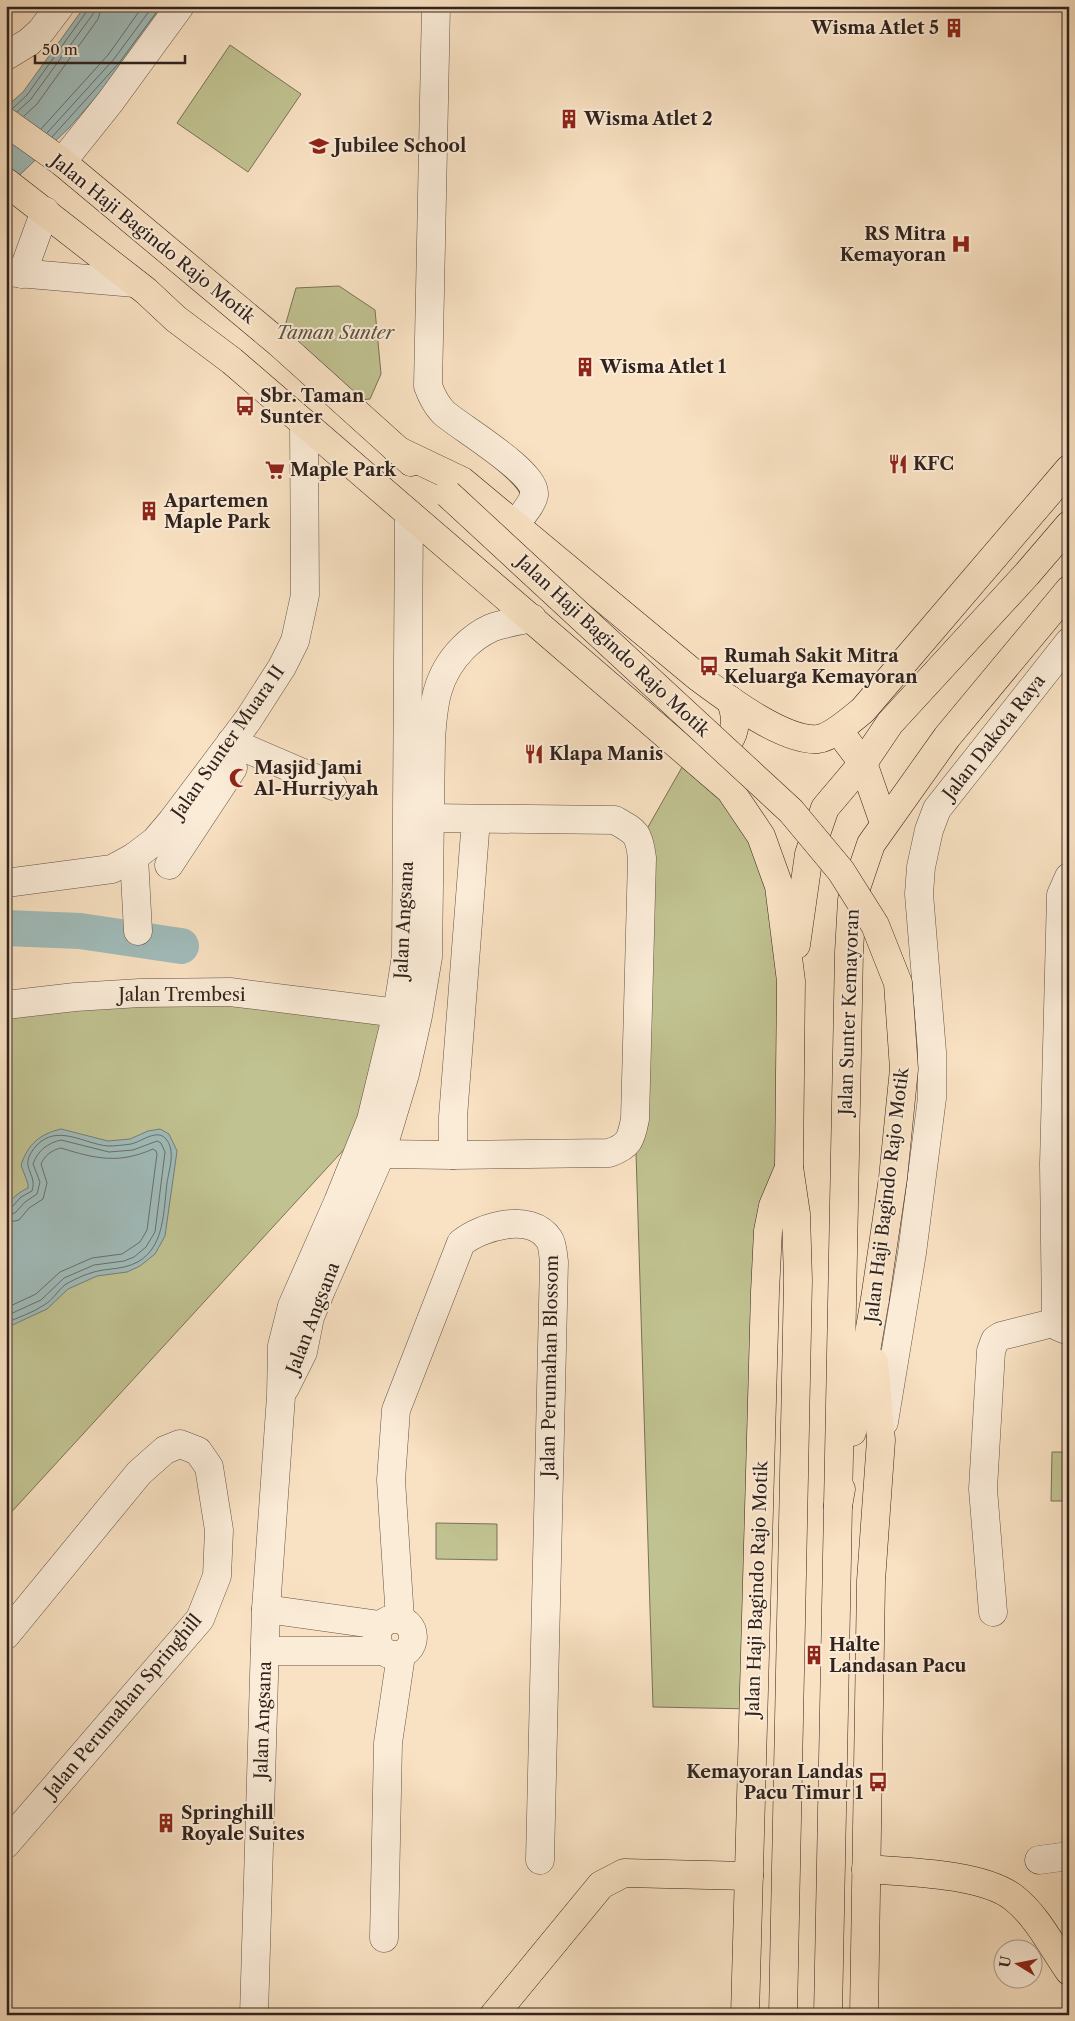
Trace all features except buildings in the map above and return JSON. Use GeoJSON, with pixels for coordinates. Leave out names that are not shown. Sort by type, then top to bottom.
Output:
{"type":"FeatureCollection","features":[{"type":"Feature","properties":{"kind":"main road","name":"Jalan Haji Bagindo Rajo Motik"},"geometry":{"type":"LineString","coordinates":[[6,122],[55,157],[279,343],[448,494],[791,812],[841,871],[875,925],[898,983],[904,1069],[892,1178],[870,1336],[838,1506],[828,2015]]}},
{"type":"Feature","properties":{"kind":"main road","name":"Jalan Haji Bagindo Rajo Motik"},"geometry":{"type":"LineString","coordinates":[[25,197],[135,283],[176,319],[232,361],[532,618],[730,790],[761,836],[780,886],[791,981],[789,1167],[796,1214],[798,1280],[783,2015]]}},
{"type":"Feature","properties":{"kind":"main road"},"geometry":{"type":"LineString","coordinates":[[397,450],[462,480],[698,677],[730,700],[758,717],[796,736],[819,739],[838,730],[863,710],[1069,469]]}},
{"type":"Feature","properties":{"kind":"main road"},"geometry":{"type":"LineString","coordinates":[[791,981],[809,854],[826,808],[863,763],[890,723],[1027,574],[1069,525]]}},
{"type":"Feature","properties":{"kind":"main road"},"geometry":{"type":"LineString","coordinates":[[1027,574],[1065,594]]}},
{"type":"Feature","properties":{"kind":"main road","name":"Jalan Sunter Kemayoran"},"geometry":{"type":"LineString","coordinates":[[838,1506],[848,962],[852,900],[871,844],[884,823],[947,737],[1065,594]]}},
{"type":"Feature","properties":{"kind":"main road"},"geometry":{"type":"LineString","coordinates":[[901,664],[943,664]]}},
{"type":"Feature","properties":{"kind":"main road"},"geometry":{"type":"LineString","coordinates":[[689,755],[708,755],[725,746],[734,729],[735,719],[730,700]]}},
{"type":"Feature","properties":{"kind":"main road"},"geometry":{"type":"LineString","coordinates":[[838,730],[863,763],[884,823]]}},
{"type":"Feature","properties":{"kind":"main road","name":"Jalan Haji Bagindo Rajo Motik"},"geometry":{"type":"LineString","coordinates":[[745,2015],[764,1292],[768,1231],[773,1206],[789,1167]]}},
{"type":"Feature","properties":{"kind":"main road","name":"Jalan Haji Bagindo Rajo Motik"},"geometry":{"type":"LineString","coordinates":[[864,2015],[871,1580],[881,1440],[879,1405],[870,1336]]}},
{"type":"Feature","properties":{"kind":"main road"},"geometry":{"type":"LineString","coordinates":[[866,1869],[919,1873],[994,1886],[1014,1898],[1031,1914],[1069,1972]]}},
{"type":"Feature","properties":{"kind":"main road"},"geometry":{"type":"LineString","coordinates":[[494,2015],[601,1885],[624,1873],[749,1876]]}},
{"type":"Feature","properties":{"kind":"street"},"geometry":{"type":"LineString","coordinates":[[6,56],[29,42],[41,31],[60,6]]}},
{"type":"Feature","properties":{"kind":"street"},"geometry":{"type":"LineString","coordinates":[[55,157],[110,102],[180,6]]}},
{"type":"Feature","properties":{"kind":"street"},"geometry":{"type":"LineString","coordinates":[[436,6],[428,386],[433,400],[445,413],[493,448],[529,481],[534,490],[534,497],[515,524]]}},
{"type":"Feature","properties":{"kind":"street"},"geometry":{"type":"LineString","coordinates":[[25,197],[14,273],[135,283]]}},
{"type":"Feature","properties":{"kind":"street","name":"Jalan Sunter Muara II"},"geometry":{"type":"LineString","coordinates":[[6,883],[112,869],[134,857],[155,841],[239,745],[295,641],[305,595],[304,423]]}},
{"type":"Feature","properties":{"kind":"street","name":"Jalan Angsana"},"geometry":{"type":"LineString","coordinates":[[281,1396],[303,1352],[310,1317],[381,1154],[405,1074],[410,514]]}},
{"type":"Feature","properties":{"kind":"street","name":"Jalan Angsana"},"geometry":{"type":"LineString","coordinates":[[254,2015],[266,1609],[281,1396],[282,1346],[290,1311],[370,1120],[428,957],[428,818],[433,706],[440,680],[454,658],[476,636],[493,627],[532,618]]}},
{"type":"Feature","properties":{"kind":"street","name":"Jalan Dakota Raya"},"geometry":{"type":"LineString","coordinates":[[937,809],[1069,642]]}},
{"type":"Feature","properties":{"kind":"street"},"geometry":{"type":"LineString","coordinates":[[169,865],[239,745],[333,786]]}},
{"type":"Feature","properties":{"kind":"street","name":"Jalan Haji Bagindo Rajo Motik"},"geometry":{"type":"LineString","coordinates":[[881,1440],[912,1253],[932,1098],[932,1052],[919,894],[921,867],[929,830],[937,809]]}},
{"type":"Feature","properties":{"kind":"street"},"geometry":{"type":"LineString","coordinates":[[381,1154],[609,1153],[624,1148],[632,1135],[635,1119],[642,858],[640,841],[632,830],[615,820],[428,818]]}},
{"type":"Feature","properties":{"kind":"street"},"geometry":{"type":"LineString","coordinates":[[453,1154],[453,1116],[476,819]]}},
{"type":"Feature","properties":{"kind":"street"},"geometry":{"type":"LineString","coordinates":[[134,857],[138,931]]}},
{"type":"Feature","properties":{"kind":"street"},"geometry":{"type":"LineString","coordinates":[[993,1612],[982,1489],[992,1344],[1001,1336],[1063,1327],[1061,1154],[1066,889]]}},
{"type":"Feature","properties":{"kind":"street","name":"Jalan Trembesi"},"geometry":{"type":"LineString","coordinates":[[6,1005],[74,997],[140,993],[230,992],[407,1015]]}},
{"type":"Feature","properties":{"kind":"street","name":"Jalan Perumahan Blossom"},"geometry":{"type":"LineString","coordinates":[[384,1938],[391,1480],[396,1410],[462,1242],[472,1234],[512,1223],[526,1225],[541,1231],[550,1241],[554,1262],[540,1860]]}},
{"type":"Feature","properties":{"kind":"street","name":"Jalan Perumahan Springhill"},"geometry":{"type":"LineString","coordinates":[[6,1635],[140,1473],[165,1450],[180,1444],[198,1451],[209,1467],[218,1530],[216,1576],[200,1619],[6,1844]]}},
{"type":"Feature","properties":{"kind":"street"},"geometry":{"type":"LineString","coordinates":[[266,1609],[390,1638]]}},
{"type":"Feature","properties":{"kind":"street"},"geometry":{"type":"LineString","coordinates":[[265,1651],[390,1638]]}},
{"type":"Feature","properties":{"kind":"street"},"geometry":{"type":"LineString","coordinates":[[1039,1860],[1069,1856]]}},
{"type":"Feature","properties":{"kind":"green space"},"geometry":{"type":"Polygon","coordinates":[[[230,45],[301,94],[248,172],[177,123],[230,45]]]}},
{"type":"Feature","properties":{"kind":"green space","name":"Taman Sunter"},"geometry":{"type":"Polygon","coordinates":[[[339,286],[375,310],[381,374],[370,399],[349,401],[281,340],[296,288],[339,286]]]}},
{"type":"Feature","properties":{"kind":"green space"},"geometry":{"type":"Polygon","coordinates":[[[689,755],[730,790],[779,886],[789,1167],[768,1231],[754,1709],[653,1707],[635,1119],[640,841],[689,755]]]}},
{"type":"Feature","properties":{"kind":"green space"},"geometry":{"type":"Polygon","coordinates":[[[75,997],[397,1013],[371,1120],[6,1518],[6,1005],[75,997]]]}},
{"type":"Feature","properties":{"kind":"green space"},"geometry":{"type":"Polygon","coordinates":[[[1052,1452],[1069,1452],[1069,1501],[1051,1501],[1052,1452]]]}},
{"type":"Feature","properties":{"kind":"green space"},"geometry":{"type":"Polygon","coordinates":[[[436,1523],[497,1524],[497,1560],[436,1559],[436,1523]]]}},
{"type":"Feature","properties":{"kind":"water"},"geometry":{"type":"Polygon","coordinates":[[[85,6],[167,6],[123,66],[69,128],[6,188],[6,107],[23,92],[85,6]]]}},
{"type":"Feature","properties":{"kind":"water"},"geometry":{"type":"Polygon","coordinates":[[[61,1129],[108,1141],[130,1139],[148,1131],[160,1129],[169,1134],[177,1151],[165,1236],[155,1254],[140,1266],[127,1272],[97,1276],[68,1289],[47,1309],[6,1328],[6,1209],[15,1196],[28,1188],[21,1165],[27,1151],[41,1137],[61,1129]]]}},
{"type":"Feature","properties":{"kind":"waterway"},"geometry":{"type":"LineString","coordinates":[[6,928],[80,931],[181,946]]}},
{"type":"Feature","properties":{"kind":"place","name":"Wisma Atlet 5"},"geometry":{"type":"Point","coordinates":[954,28]}},
{"type":"Feature","properties":{"kind":"place","name":"Wisma Atlet 2"},"geometry":{"type":"Point","coordinates":[569,119]}},
{"type":"Feature","properties":{"kind":"place","name":"Jubilee School"},"geometry":{"type":"Point","coordinates":[319,146]}},
{"type":"Feature","properties":{"kind":"place","name":"RS Mitra Kemayoran"},"geometry":{"type":"Point","coordinates":[961,244]}},
{"type":"Feature","properties":{"kind":"place","name":"Wisma Atlet 1"},"geometry":{"type":"Point","coordinates":[585,367]}},
{"type":"Feature","properties":{"kind":"place","name":"Sbr. Taman Sunter"},"geometry":{"type":"Point","coordinates":[245,406]}},
{"type":"Feature","properties":{"kind":"place","name":"KFC"},"geometry":{"type":"Point","coordinates":[898,464]}},
{"type":"Feature","properties":{"kind":"place","name":"Maple Park"},"geometry":{"type":"Point","coordinates":[275,470]}},
{"type":"Feature","properties":{"kind":"place","name":"Apartemen Maple Park"},"geometry":{"type":"Point","coordinates":[149,511]}},
{"type":"Feature","properties":{"kind":"place","name":"Rumah Sakit Mitra Keluarga Kemayoran"},"geometry":{"type":"Point","coordinates":[709,666]}},
{"type":"Feature","properties":{"kind":"place","name":"Klapa Manis"},"geometry":{"type":"Point","coordinates":[534,754]}},
{"type":"Feature","properties":{"kind":"place","name":"Masjid Jami Al-Hurriyyah"},"geometry":{"type":"Point","coordinates":[239,778]}},
{"type":"Feature","properties":{"kind":"place","name":"Halte Landasan Pacu"},"geometry":{"type":"Point","coordinates":[814,1655]}},
{"type":"Feature","properties":{"kind":"place","name":"Kemayoran Landas Pacu Timur 1"},"geometry":{"type":"Point","coordinates":[878,1782]}},
{"type":"Feature","properties":{"kind":"place","name":"Springhill Royale Suites"},"geometry":{"type":"Point","coordinates":[166,1823]}}]}
